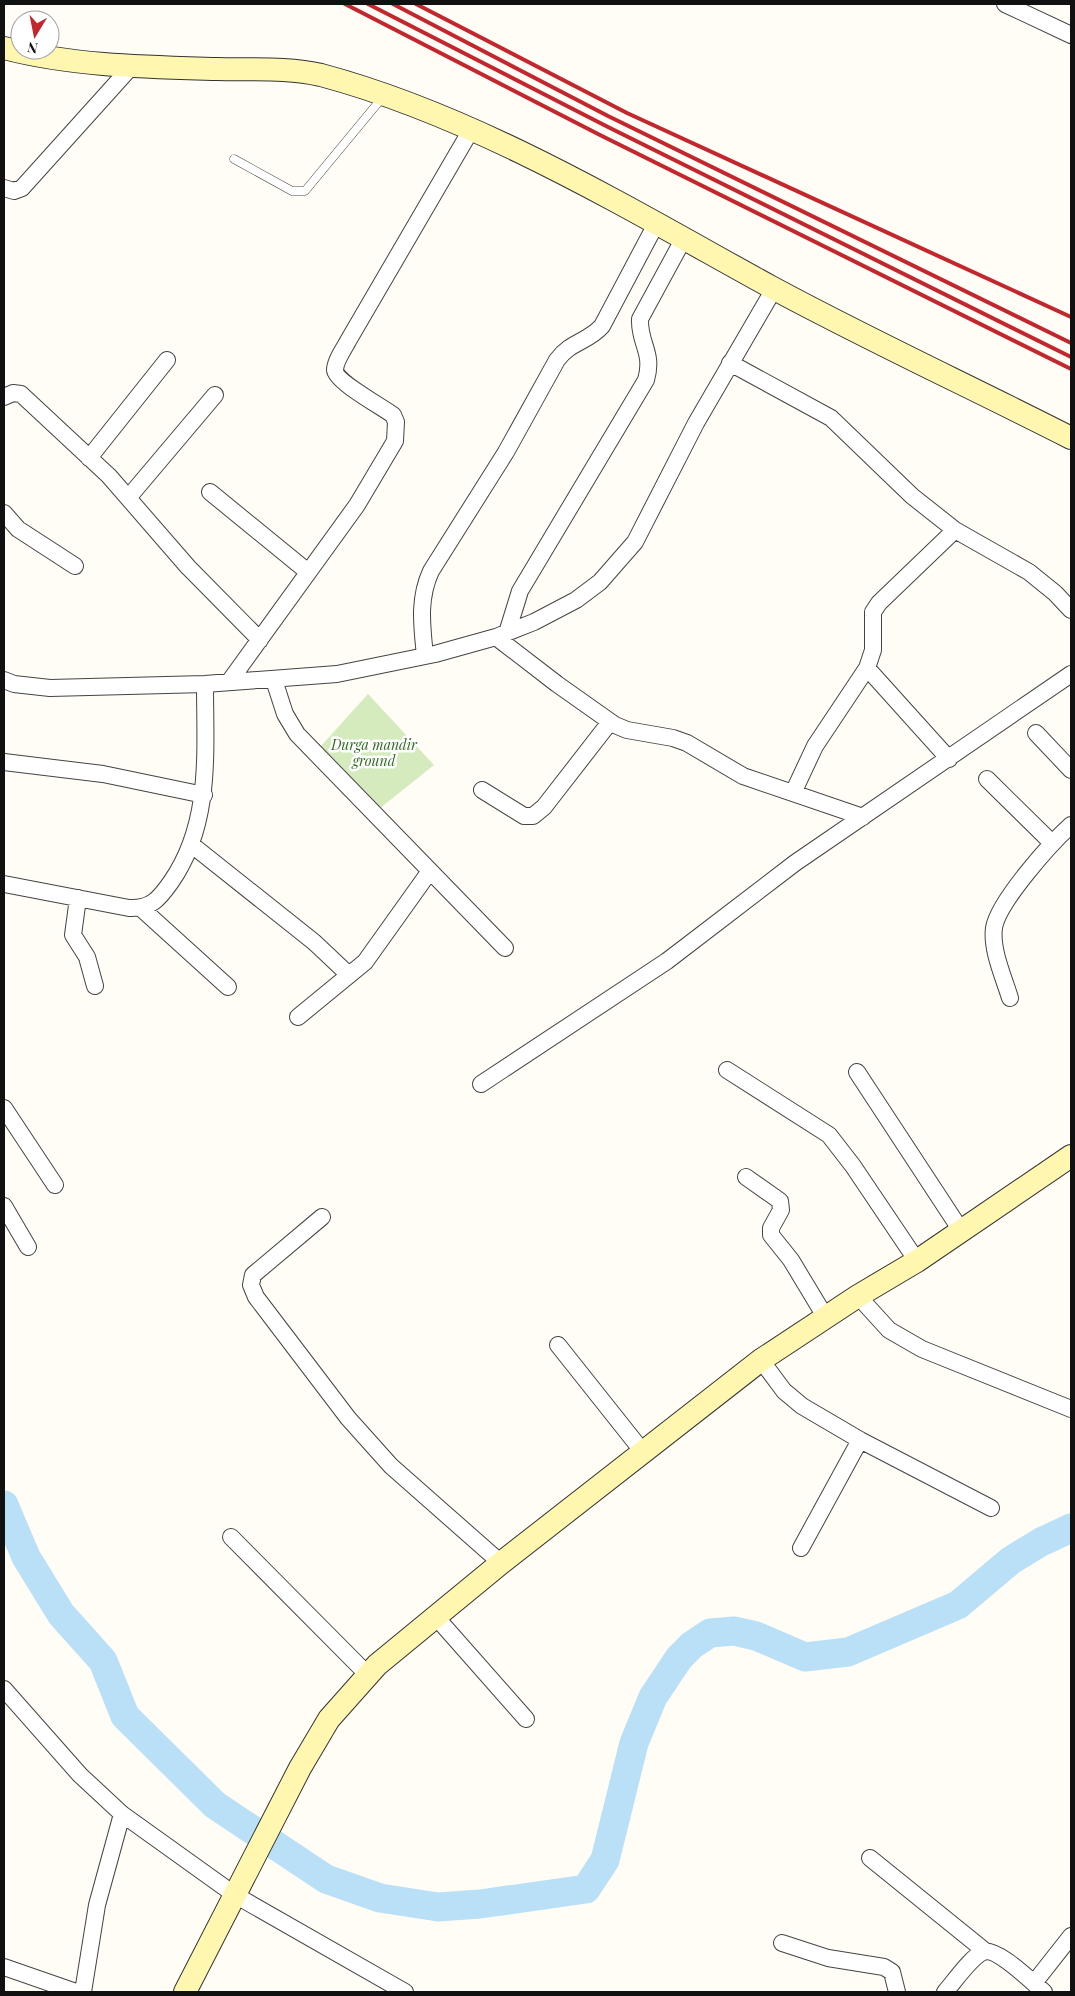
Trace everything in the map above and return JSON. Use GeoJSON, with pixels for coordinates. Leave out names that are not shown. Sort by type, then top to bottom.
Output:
{"type":"FeatureCollection","features":[{"type":"Feature","properties":{"kind":"street"},"geometry":{"type":"LineString","coordinates":[[1005,4],[1071,35]]}},
{"type":"Feature","properties":{"kind":"street"},"geometry":{"type":"LineString","coordinates":[[4,48],[72,61],[131,67],[287,70],[319,75],[383,96],[471,130],[684,238],[774,288],[1071,438]]}},
{"type":"Feature","properties":{"kind":"street"},"geometry":{"type":"LineString","coordinates":[[4,188],[14,191],[22,188],[131,67]]}},
{"type":"Feature","properties":{"kind":"street"},"geometry":{"type":"LineString","coordinates":[[229,682],[357,505],[394,441],[397,431],[393,415],[344,382],[336,374],[335,368],[348,341],[471,130]]}},
{"type":"Feature","properties":{"kind":"street"},"geometry":{"type":"LineString","coordinates":[[424,656],[421,614],[425,586],[431,572],[506,452],[557,360],[565,349],[596,333],[602,326],[656,224]]}},
{"type":"Feature","properties":{"kind":"street"},"geometry":{"type":"LineString","coordinates":[[502,635],[520,591],[646,380],[650,365],[649,354],[640,328],[640,319],[684,238]]}},
{"type":"Feature","properties":{"kind":"street"},"geometry":{"type":"LineString","coordinates":[[4,680],[14,684],[50,688],[205,684],[337,674],[424,656],[502,635],[534,622],[576,600],[600,582],[621,561],[635,542],[696,423],[774,288]]}},
{"type":"Feature","properties":{"kind":"street"},"geometry":{"type":"LineString","coordinates":[[89,458],[167,360]]}},
{"type":"Feature","properties":{"kind":"street"},"geometry":{"type":"LineString","coordinates":[[730,363],[831,418],[894,480],[955,530],[1029,572],[1055,593],[1071,610]]}},
{"type":"Feature","properties":{"kind":"street"},"geometry":{"type":"LineString","coordinates":[[4,397],[13,393],[21,394],[89,458],[128,498],[188,567],[260,640]]}},
{"type":"Feature","properties":{"kind":"street"},"geometry":{"type":"LineString","coordinates":[[128,498],[215,395]]}},
{"type":"Feature","properties":{"kind":"street"},"geometry":{"type":"LineString","coordinates":[[210,492],[308,572]]}},
{"type":"Feature","properties":{"kind":"street"},"geometry":{"type":"LineString","coordinates":[[4,513],[18,529],[74,566]]}},
{"type":"Feature","properties":{"kind":"street"},"geometry":{"type":"LineString","coordinates":[[793,793],[815,746],[867,668],[873,650],[873,612],[884,598],[955,530]]}},
{"type":"Feature","properties":{"kind":"street"},"geometry":{"type":"LineString","coordinates":[[502,635],[556,684],[610,722],[627,730],[659,735],[687,743],[743,776],[863,817]]}},
{"type":"Feature","properties":{"kind":"street"},"geometry":{"type":"LineString","coordinates":[[867,668],[949,759]]}},
{"type":"Feature","properties":{"kind":"street"},"geometry":{"type":"LineString","coordinates":[[481,1084],[667,961],[795,863],[1071,674]]}},
{"type":"Feature","properties":{"kind":"street"},"geometry":{"type":"LineString","coordinates":[[274,680],[286,714],[297,734],[505,948]]}},
{"type":"Feature","properties":{"kind":"street"},"geometry":{"type":"LineString","coordinates":[[4,884],[142,909],[153,905],[161,897],[186,858],[192,844],[204,795],[205,684]]}},
{"type":"Feature","properties":{"kind":"street"},"geometry":{"type":"LineString","coordinates":[[482,790],[524,816],[533,816],[544,807],[610,722]]}},
{"type":"Feature","properties":{"kind":"street"},"geometry":{"type":"LineString","coordinates":[[1036,733],[1071,770]]}},
{"type":"Feature","properties":{"kind":"street"},"geometry":{"type":"LineString","coordinates":[[4,762],[103,774],[204,795]]}},
{"type":"Feature","properties":{"kind":"street"},"geometry":{"type":"LineString","coordinates":[[987,780],[1052,843]]}},
{"type":"Feature","properties":{"kind":"street"},"geometry":{"type":"LineString","coordinates":[[1010,998],[994,943],[994,928],[1001,910],[1052,843],[1071,824]]}},
{"type":"Feature","properties":{"kind":"street"},"geometry":{"type":"LineString","coordinates":[[192,844],[314,942],[349,975]]}},
{"type":"Feature","properties":{"kind":"street"},"geometry":{"type":"LineString","coordinates":[[298,1017],[365,962],[430,871]]}},
{"type":"Feature","properties":{"kind":"street"},"geometry":{"type":"LineString","coordinates":[[78,898],[73,935],[87,957],[95,986]]}},
{"type":"Feature","properties":{"kind":"street"},"geometry":{"type":"LineString","coordinates":[[142,909],[228,987]]}},
{"type":"Feature","properties":{"kind":"street"},"geometry":{"type":"LineString","coordinates":[[727,1070],[818,1126],[829,1136],[853,1166],[917,1261]]}},
{"type":"Feature","properties":{"kind":"street"},"geometry":{"type":"LineString","coordinates":[[857,1072],[962,1232]]}},
{"type":"Feature","properties":{"kind":"street"},"geometry":{"type":"LineString","coordinates":[[4,1111],[55,1185]]}},
{"type":"Feature","properties":{"kind":"street"},"geometry":{"type":"LineString","coordinates":[[185,1992],[300,1768],[329,1719],[377,1665],[502,1563],[761,1360],[858,1296],[962,1232],[1071,1156]]}},
{"type":"Feature","properties":{"kind":"street"},"geometry":{"type":"LineString","coordinates":[[746,1177],[780,1201],[781,1210],[771,1228],[771,1235],[791,1260],[826,1318]]}},
{"type":"Feature","properties":{"kind":"street"},"geometry":{"type":"LineString","coordinates":[[4,1206],[28,1247]]}},
{"type":"Feature","properties":{"kind":"street"},"geometry":{"type":"LineString","coordinates":[[322,1217],[253,1275],[251,1285],[256,1297],[348,1418],[391,1466],[502,1563]]}},
{"type":"Feature","properties":{"kind":"street"},"geometry":{"type":"LineString","coordinates":[[858,1296],[890,1330],[922,1349],[1071,1409]]}},
{"type":"Feature","properties":{"kind":"street"},"geometry":{"type":"LineString","coordinates":[[558,1345],[643,1452]]}},
{"type":"Feature","properties":{"kind":"street"},"geometry":{"type":"LineString","coordinates":[[761,1360],[784,1391],[798,1403],[860,1440],[992,1508]]}},
{"type":"Feature","properties":{"kind":"street"},"geometry":{"type":"LineString","coordinates":[[800,1548],[860,1440]]}},
{"type":"Feature","properties":{"kind":"street"},"geometry":{"type":"LineString","coordinates":[[231,1536],[368,1675]]}},
{"type":"Feature","properties":{"kind":"street"},"geometry":{"type":"LineString","coordinates":[[436,1617],[526,1719]]}},
{"type":"Feature","properties":{"kind":"street"},"geometry":{"type":"LineString","coordinates":[[4,1689],[80,1775],[122,1814],[235,1895],[405,1992]]}},
{"type":"Feature","properties":{"kind":"street"},"geometry":{"type":"LineString","coordinates":[[83,1992],[96,1905],[122,1814]]}},
{"type":"Feature","properties":{"kind":"street"},"geometry":{"type":"LineString","coordinates":[[870,1858],[985,1951],[996,1953],[1039,1988],[1071,1936]]}},
{"type":"Feature","properties":{"kind":"street"},"geometry":{"type":"LineString","coordinates":[[782,1943],[828,1958],[884,1967],[892,1972],[897,1992]]}},
{"type":"Feature","properties":{"kind":"street"},"geometry":{"type":"LineString","coordinates":[[945,1992],[977,1956],[985,1951]]}},
{"type":"Feature","properties":{"kind":"street"},"geometry":{"type":"LineString","coordinates":[[4,1967],[76,1992]]}},
{"type":"Feature","properties":{"kind":"lane"},"geometry":{"type":"LineString","coordinates":[[234,159],[292,191],[304,191],[383,96]]}},
{"type":"Feature","properties":{"kind":"green space","name":"Durga mandir ground"},"geometry":{"type":"Polygon","coordinates":[[[368,694],[434,765],[379,809],[321,746],[368,694]]]}},
{"type":"Feature","properties":{"kind":"waterway"},"geometry":{"type":"LineString","coordinates":[[4,1505],[26,1557],[61,1614],[103,1661],[125,1716],[215,1805],[326,1879],[380,1898],[438,1907],[480,1904],[586,1889],[605,1860],[634,1743],[653,1697],[679,1658],[692,1645],[710,1633],[734,1631],[756,1636],[805,1657],[848,1652],[958,1605],[1010,1561],[1041,1542],[1071,1528]]}},
{"type":"Feature","properties":{"kind":"railway"},"geometry":{"type":"LineString","coordinates":[[345,4],[600,135],[1071,369]]}},
{"type":"Feature","properties":{"kind":"railway"},"geometry":{"type":"LineString","coordinates":[[368,4],[608,127],[1071,357]]}},
{"type":"Feature","properties":{"kind":"railway"},"geometry":{"type":"LineString","coordinates":[[393,4],[608,116],[1071,343]]}},
{"type":"Feature","properties":{"kind":"railway"},"geometry":{"type":"LineString","coordinates":[[416,4],[627,113],[1071,317]]}}]}
